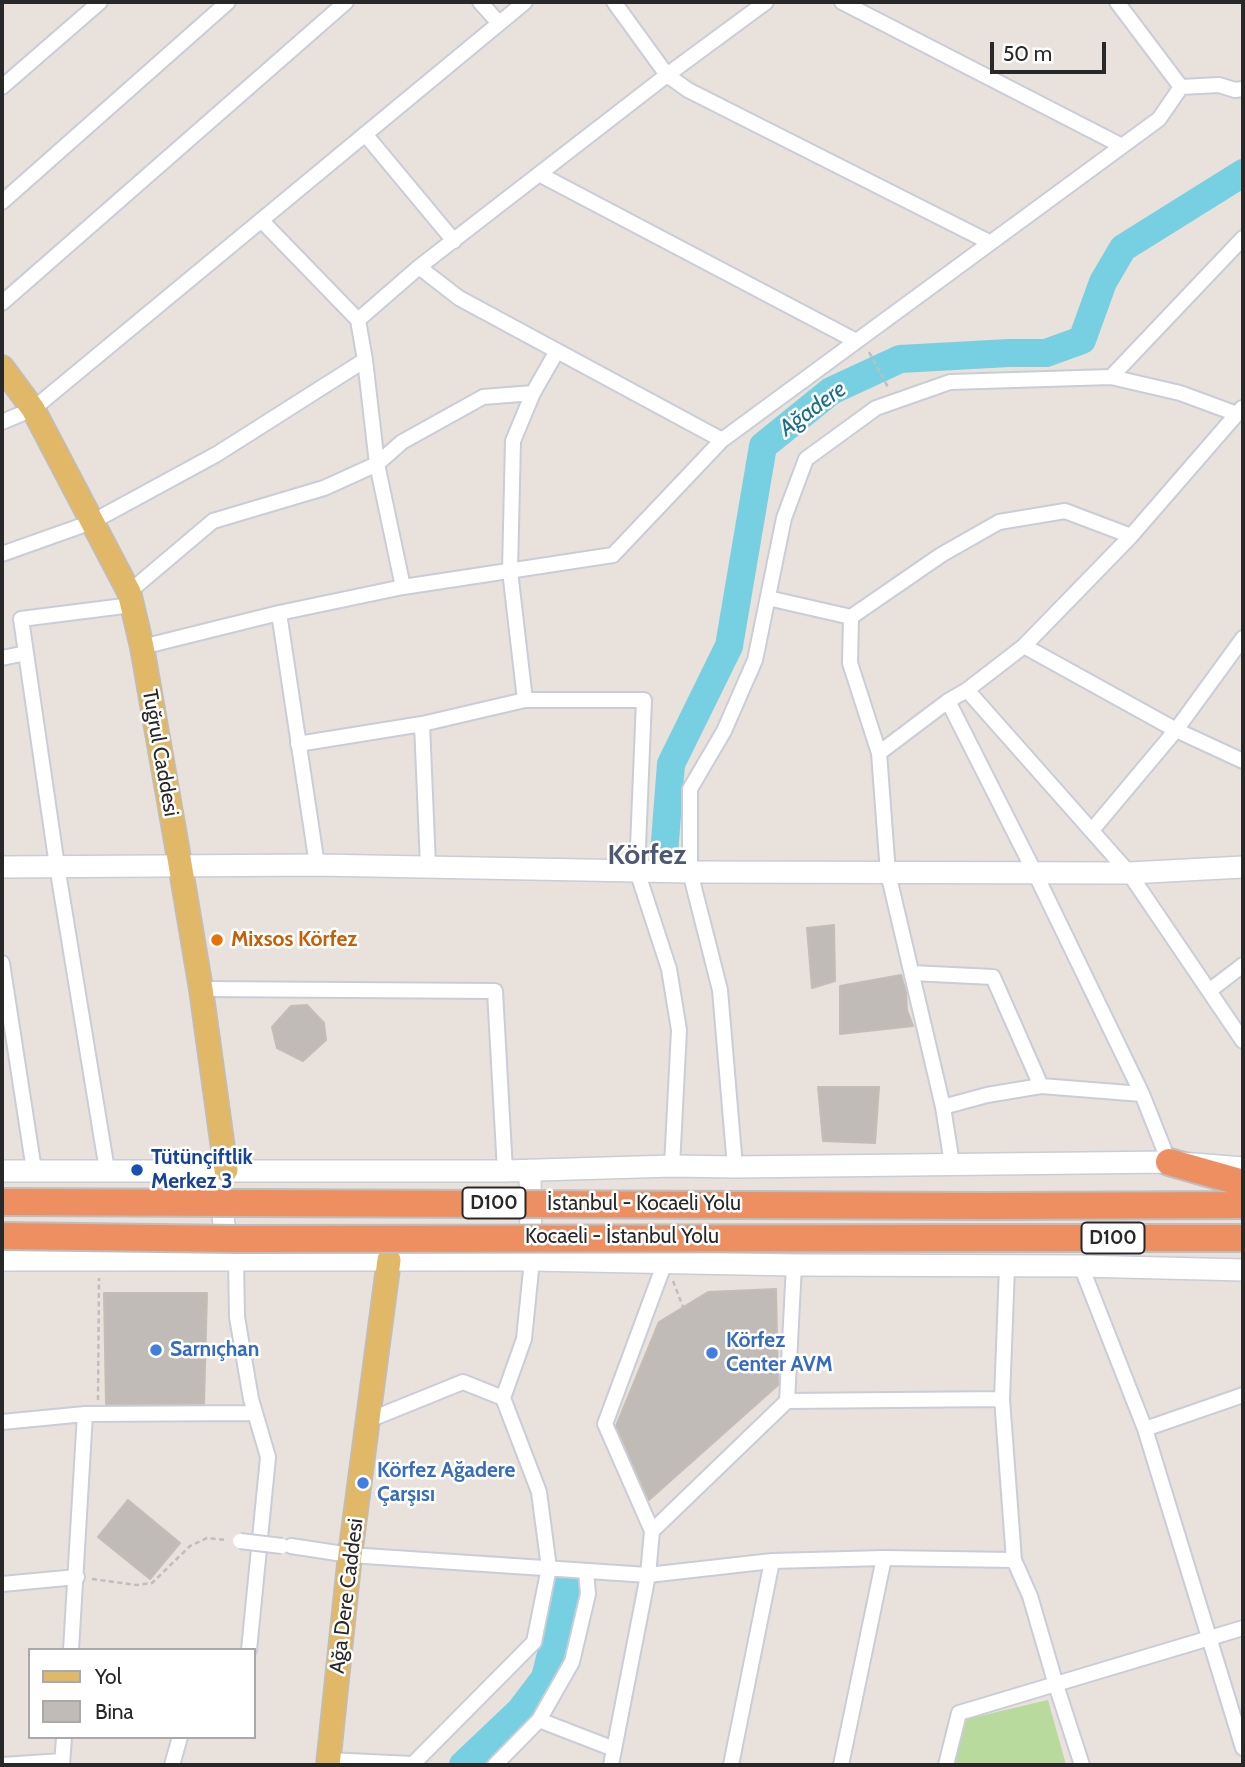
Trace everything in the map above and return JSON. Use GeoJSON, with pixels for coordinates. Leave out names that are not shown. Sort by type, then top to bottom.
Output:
{"type":"FeatureCollection","features":[{"type":"Feature","properties":{"kind":"highway"},"geometry":{"type":"LineString","coordinates":[[1169,1162],[1243,1183]]}},
{"type":"Feature","properties":{"kind":"highway","name":"İstanbul - Kocaeli Yolu"},"geometry":{"type":"LineString","coordinates":[[2,1202],[1243,1205]]}},
{"type":"Feature","properties":{"kind":"highway","name":"Kocaeli - İstanbul Yolu"},"geometry":{"type":"LineString","coordinates":[[2,1236],[1243,1238]]}},
{"type":"Feature","properties":{"kind":"main road","name":"Tuğrul Caddesi"},"geometry":{"type":"LineString","coordinates":[[2,368],[33,409],[131,599],[142,647],[201,989],[226,1170]]}},
{"type":"Feature","properties":{"kind":"main road"},"geometry":{"type":"LineString","coordinates":[[2,867],[180,864],[888,873],[1129,873],[1243,867]]}},
{"type":"Feature","properties":{"kind":"main road"},"geometry":{"type":"LineString","coordinates":[[2,1171],[505,1171],[672,1166],[1169,1162],[1243,1168]]}},
{"type":"Feature","properties":{"kind":"main road"},"geometry":{"type":"LineString","coordinates":[[202,1170],[216,1180],[220,1188],[226,1244],[223,1250],[211,1259]]}},
{"type":"Feature","properties":{"kind":"main road"},"geometry":{"type":"LineString","coordinates":[[226,1170],[236,1259]]}},
{"type":"Feature","properties":{"kind":"main road"},"geometry":{"type":"LineString","coordinates":[[530,1170],[531,1260]]}},
{"type":"Feature","properties":{"kind":"main road"},"geometry":{"type":"LineString","coordinates":[[2,1260],[531,1260],[1243,1270]]}},
{"type":"Feature","properties":{"kind":"main road","name":"Ağa Dere Caddesi"},"geometry":{"type":"LineString","coordinates":[[328,1762],[350,1555],[389,1260]]}},
{"type":"Feature","properties":{"kind":"street"},"geometry":{"type":"LineString","coordinates":[[2,87],[100,2]]}},
{"type":"Feature","properties":{"kind":"street"},"geometry":{"type":"LineString","coordinates":[[2,202],[228,2]]}},
{"type":"Feature","properties":{"kind":"street"},"geometry":{"type":"LineString","coordinates":[[2,303],[346,2]]}},
{"type":"Feature","properties":{"kind":"street"},"geometry":{"type":"LineString","coordinates":[[480,2],[498,23]]}},
{"type":"Feature","properties":{"kind":"street"},"geometry":{"type":"LineString","coordinates":[[2,422],[33,409],[525,2]]}},
{"type":"Feature","properties":{"kind":"street"},"geometry":{"type":"LineString","coordinates":[[614,2],[667,75],[688,90],[989,243]]}},
{"type":"Feature","properties":{"kind":"street"},"geometry":{"type":"LineString","coordinates":[[358,320],[419,267],[766,2]]}},
{"type":"Feature","properties":{"kind":"street"},"geometry":{"type":"LineString","coordinates":[[842,2],[1122,146]]}},
{"type":"Feature","properties":{"kind":"street"},"geometry":{"type":"LineString","coordinates":[[1117,2],[1181,87]]}},
{"type":"Feature","properties":{"kind":"street"},"geometry":{"type":"LineString","coordinates":[[1181,87],[1219,85],[1235,90],[1243,89]]}},
{"type":"Feature","properties":{"kind":"street"},"geometry":{"type":"LineString","coordinates":[[142,647],[279,612],[403,587],[613,555],[722,440],[1159,119],[1181,87]]}},
{"type":"Feature","properties":{"kind":"street"},"geometry":{"type":"LineString","coordinates":[[365,134],[454,241]]}},
{"type":"Feature","properties":{"kind":"street"},"geometry":{"type":"LineString","coordinates":[[539,174],[856,341]]}},
{"type":"Feature","properties":{"kind":"street"},"geometry":{"type":"LineString","coordinates":[[262,221],[358,320],[377,464],[403,587]]}},
{"type":"Feature","properties":{"kind":"street"},"geometry":{"type":"LineString","coordinates":[[1111,377],[1243,238]]}},
{"type":"Feature","properties":{"kind":"street"},"geometry":{"type":"LineString","coordinates":[[419,267],[459,298],[722,440]]}},
{"type":"Feature","properties":{"kind":"street"},"geometry":{"type":"LineString","coordinates":[[525,700],[510,571],[513,441],[533,393],[557,351]]}},
{"type":"Feature","properties":{"kind":"street"},"geometry":{"type":"LineString","coordinates":[[2,554],[92,522],[217,454],[365,360]]}},
{"type":"Feature","properties":{"kind":"street"},"geometry":{"type":"LineString","coordinates":[[735,1167],[720,990],[690,872],[690,789],[724,732],[755,660],[784,518],[806,459],[876,408],[950,382],[1111,377],[1240,410],[1130,536],[1024,646],[879,753]]}},
{"type":"Feature","properties":{"kind":"street"},"geometry":{"type":"LineString","coordinates":[[107,1170],[57,866],[21,619],[131,599],[213,521],[324,488],[377,464],[402,442],[483,397],[533,393]]}},
{"type":"Feature","properties":{"kind":"street"},"geometry":{"type":"LineString","coordinates":[[768,598],[851,617],[941,555],[999,522],[1065,511],[1130,536]]}},
{"type":"Feature","properties":{"kind":"street"},"geometry":{"type":"LineString","coordinates":[[279,612],[317,865]]}},
{"type":"Feature","properties":{"kind":"street"},"geometry":{"type":"LineString","coordinates":[[851,617],[850,663],[879,753],[888,873],[943,1107],[952,1164]]}},
{"type":"Feature","properties":{"kind":"street"},"geometry":{"type":"LineString","coordinates":[[1093,829],[1176,730],[1243,638]]}},
{"type":"Feature","properties":{"kind":"street"},"geometry":{"type":"LineString","coordinates":[[1024,646],[1176,730],[1243,761]]}},
{"type":"Feature","properties":{"kind":"street"},"geometry":{"type":"LineString","coordinates":[[2,658],[26,653]]}},
{"type":"Feature","properties":{"kind":"street"},"geometry":{"type":"LineString","coordinates":[[967,690],[1093,829],[1129,873],[1243,1041]]}},
{"type":"Feature","properties":{"kind":"street"},"geometry":{"type":"LineString","coordinates":[[299,744],[422,724],[525,700],[643,700],[637,871],[669,969],[679,1030],[672,1166]]}},
{"type":"Feature","properties":{"kind":"street"},"geometry":{"type":"LineString","coordinates":[[948,701],[1142,1094],[1169,1162]]}},
{"type":"Feature","properties":{"kind":"street"},"geometry":{"type":"LineString","coordinates":[[422,724],[428,866]]}},
{"type":"Feature","properties":{"kind":"street"},"geometry":{"type":"LineString","coordinates":[[2,963],[34,1170]]}},
{"type":"Feature","properties":{"kind":"street"},"geometry":{"type":"LineString","coordinates":[[1209,991],[1243,965]]}},
{"type":"Feature","properties":{"kind":"street"},"geometry":{"type":"LineString","coordinates":[[912,973],[993,977],[1041,1086]]}},
{"type":"Feature","properties":{"kind":"street"},"geometry":{"type":"LineString","coordinates":[[201,989],[495,991],[505,1171]]}},
{"type":"Feature","properties":{"kind":"street"},"geometry":{"type":"LineString","coordinates":[[943,1107],[987,1095],[1041,1086],[1142,1094]]}},
{"type":"Feature","properties":{"kind":"street"},"geometry":{"type":"LineString","coordinates":[[236,1259],[237,1317],[255,1413],[268,1457],[248,1648]]}},
{"type":"Feature","properties":{"kind":"street"},"geometry":{"type":"LineString","coordinates":[[328,1762],[412,1765],[534,1642],[549,1568],[539,1492],[503,1398],[524,1339],[531,1260]]}},
{"type":"Feature","properties":{"kind":"street"},"geometry":{"type":"LineString","coordinates":[[611,1765],[648,1574],[652,1531],[605,1424],[665,1262]]}},
{"type":"Feature","properties":{"kind":"street"},"geometry":{"type":"LineString","coordinates":[[652,1531],[787,1401],[794,1265]]}},
{"type":"Feature","properties":{"kind":"street"},"geometry":{"type":"LineString","coordinates":[[1081,1266],[1145,1429],[1243,1748]]}},
{"type":"Feature","properties":{"kind":"street"},"geometry":{"type":"LineString","coordinates":[[1007,1267],[1002,1399],[1014,1560],[1030,1596],[1082,1765]]}},
{"type":"Feature","properties":{"kind":"street"},"geometry":{"type":"LineString","coordinates":[[369,1420],[463,1382],[503,1398]]}},
{"type":"Feature","properties":{"kind":"street"},"geometry":{"type":"LineString","coordinates":[[1145,1429],[1243,1395]]}},
{"type":"Feature","properties":{"kind":"street"},"geometry":{"type":"LineString","coordinates":[[787,1401],[1002,1399]]}},
{"type":"Feature","properties":{"kind":"street"},"geometry":{"type":"LineString","coordinates":[[2,1422],[92,1414],[255,1413]]}},
{"type":"Feature","properties":{"kind":"street"},"geometry":{"type":"LineString","coordinates":[[71,1648],[92,1414]]}},
{"type":"Feature","properties":{"kind":"street"},"geometry":{"type":"LineString","coordinates":[[240,1541],[350,1555],[648,1574],[772,1561],[884,1558],[1014,1560]]}},
{"type":"Feature","properties":{"kind":"street"},"geometry":{"type":"LineString","coordinates":[[841,1765],[884,1558]]}},
{"type":"Feature","properties":{"kind":"street"},"geometry":{"type":"LineString","coordinates":[[731,1765],[772,1561]]}},
{"type":"Feature","properties":{"kind":"street"},"geometry":{"type":"LineString","coordinates":[[495,1765],[538,1720],[572,1662],[588,1594],[586,1572]]}},
{"type":"Feature","properties":{"kind":"street"},"geometry":{"type":"LineString","coordinates":[[2,1584],[77,1577]]}},
{"type":"Feature","properties":{"kind":"street"},"geometry":{"type":"LineString","coordinates":[[946,1765],[959,1713],[1243,1628]]}},
{"type":"Feature","properties":{"kind":"street"},"geometry":{"type":"LineString","coordinates":[[538,1720],[614,1749]]}},
{"type":"Feature","properties":{"kind":"street"},"geometry":{"type":"LineString","coordinates":[[3,1765],[62,1763],[64,1739]]}},
{"type":"Feature","properties":{"kind":"street"},"geometry":{"type":"LineString","coordinates":[[172,1765],[179,1739]]}},
{"type":"Feature","properties":{"kind":"path"},"geometry":{"type":"LineString","coordinates":[[856,341],[871,354],[895,402]]}},
{"type":"Feature","properties":{"kind":"path"},"geometry":{"type":"LineString","coordinates":[[92,1414],[99,1259]]}},
{"type":"Feature","properties":{"kind":"path"},"geometry":{"type":"LineString","coordinates":[[665,1262],[683,1307]]}},
{"type":"Feature","properties":{"kind":"path"},"geometry":{"type":"LineString","coordinates":[[77,1577],[137,1584],[152,1583],[190,1546],[207,1538],[224,1539]]}},
{"type":"Feature","properties":{"kind":"green space"},"geometry":{"type":"Polygon","coordinates":[[[1048,1700],[1066,1765],[952,1765],[967,1719],[1048,1700]]]}},
{"type":"Feature","properties":{"kind":"building"},"geometry":{"type":"Polygon","coordinates":[[[834,925],[835,981],[812,988],[807,928],[834,925]]]}},
{"type":"Feature","properties":{"kind":"building"},"geometry":{"type":"Polygon","coordinates":[[[901,975],[907,1010],[913,1026],[840,1034],[840,986],[901,975]]]}},
{"type":"Feature","properties":{"kind":"building"},"geometry":{"type":"Polygon","coordinates":[[[307,1005],[324,1023],[326,1040],[303,1061],[277,1048],[272,1027],[291,1006],[307,1005]]]}},
{"type":"Feature","properties":{"kind":"building"},"geometry":{"type":"Polygon","coordinates":[[[818,1087],[879,1087],[875,1143],[823,1141],[818,1087]]]}},
{"type":"Feature","properties":{"kind":"building","name":"Körfez Center AVM"},"geometry":{"type":"Polygon","coordinates":[[[776,1289],[778,1385],[649,1500],[616,1426],[659,1322],[708,1292],[776,1289]]]}},
{"type":"Feature","properties":{"kind":"building","name":"Sarnıçhan"},"geometry":{"type":"Polygon","coordinates":[[[104,1293],[207,1293],[204,1404],[106,1404],[104,1293]]]}},
{"type":"Feature","properties":{"kind":"building"},"geometry":{"type":"Polygon","coordinates":[[[128,1500],[180,1543],[150,1579],[98,1537],[128,1500]]]}},
{"type":"Feature","properties":{"kind":"waterway","name":"Ağadere"},"geometry":{"type":"LineString","coordinates":[[664,854],[671,764],[729,646],[763,446],[831,391],[900,359],[1046,353],[1082,340],[1103,282],[1123,248],[1243,173]]}},
{"type":"Feature","properties":{"kind":"waterway","name":"Ağadere"},"geometry":{"type":"LineString","coordinates":[[463,1765],[520,1711],[545,1678],[569,1583]]}},
{"type":"Feature","properties":{"kind":"place","name":"Mixsos Körfez"},"geometry":{"type":"Point","coordinates":[217,940]}},
{"type":"Feature","properties":{"kind":"place","name":"Tütünçiftlik Merkez 3"},"geometry":{"type":"Point","coordinates":[137,1170]}},
{"type":"Feature","properties":{"kind":"place","name":"Sarnıçhan"},"geometry":{"type":"Point","coordinates":[156,1350]}},
{"type":"Feature","properties":{"kind":"place","name":"Körfez Center AVM"},"geometry":{"type":"Point","coordinates":[712,1353]}},
{"type":"Feature","properties":{"kind":"place","name":"Körfez Ağadere Çarşısı"},"geometry":{"type":"Point","coordinates":[363,1483]}},
{"type":"Feature","properties":{"kind":"district","name":"Körfez"},"geometry":{"type":"Point","coordinates":[647,856]}}]}
